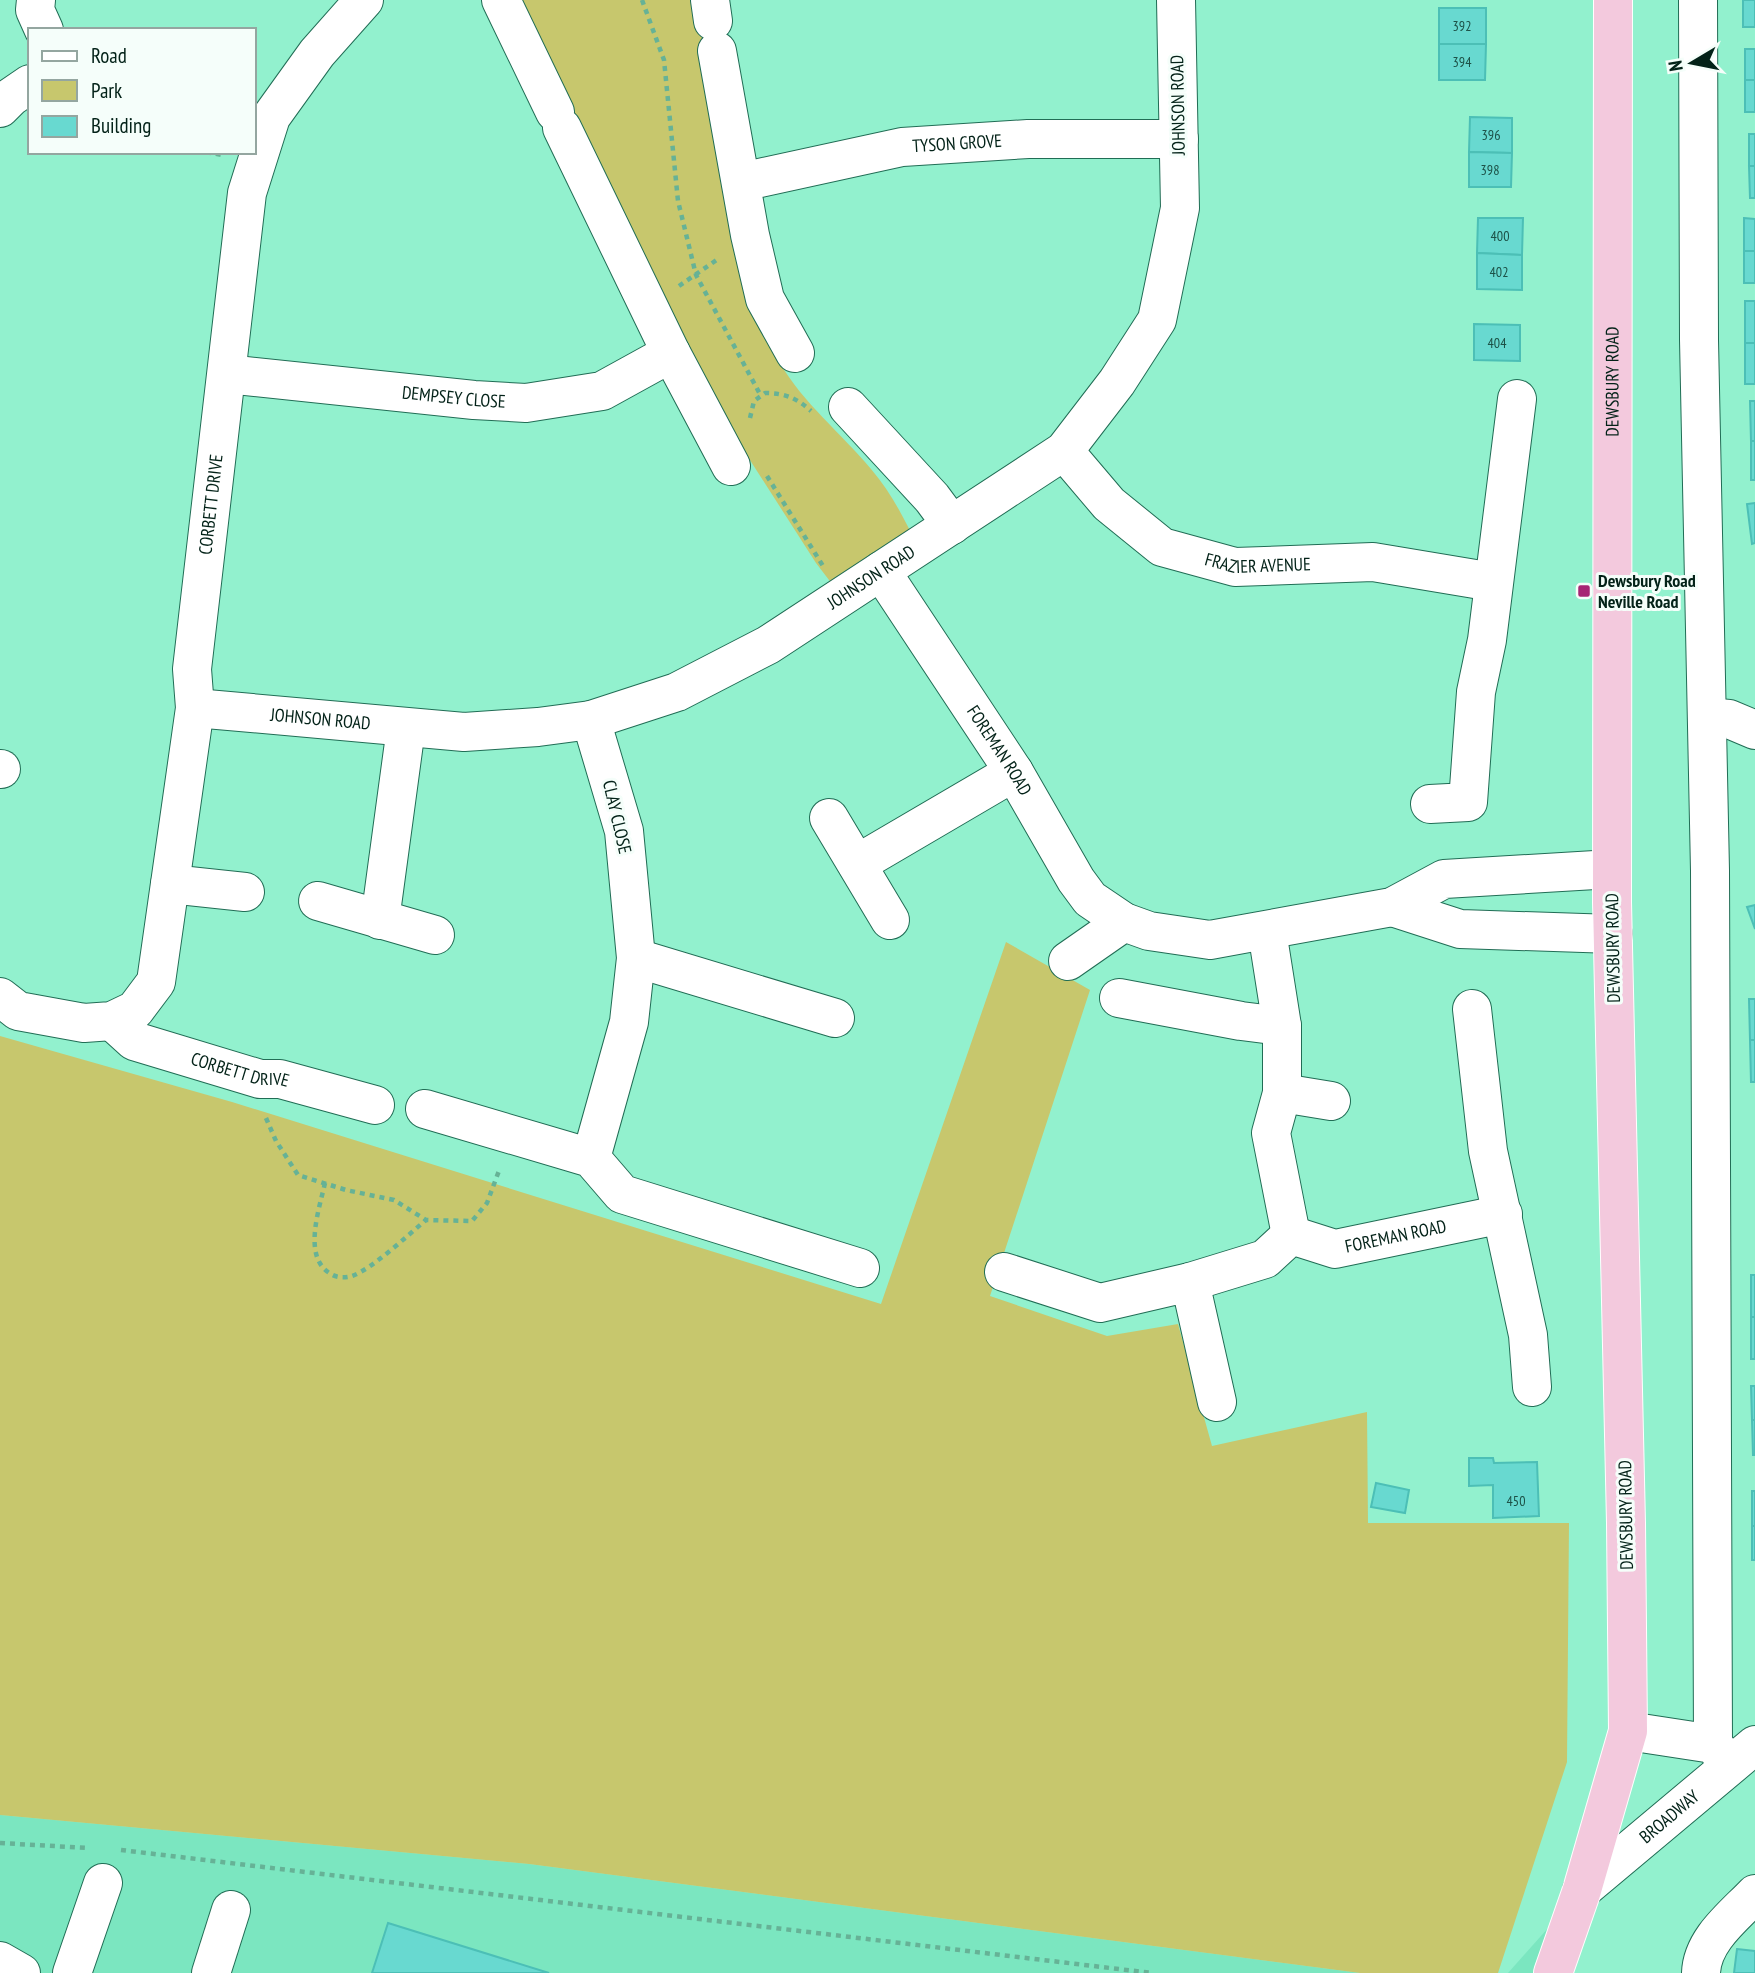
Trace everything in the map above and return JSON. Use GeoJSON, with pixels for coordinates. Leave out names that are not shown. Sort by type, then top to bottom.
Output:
{"type":"FeatureCollection","features":[{"type":"Feature","properties":{"kind":"highway","name":"DEWSBURY ROAD"},"geometry":{"type":"LineString","coordinates":[[1553,1973],[1582,1890],[1628,1731],[1612,869],[1614,0]]}},
{"type":"Feature","properties":{"kind":"street"},"geometry":{"type":"LineString","coordinates":[[36,0],[36,10],[43,28]]}},
{"type":"Feature","properties":{"kind":"street","name":"CORBETT DRIVE"},"geometry":{"type":"LineString","coordinates":[[364,0],[317,53],[271,117],[247,193],[192,669],[195,708],[156,982],[135,1010],[112,1021],[134,1041],[260,1079],[280,1079],[374,1105]]}},
{"type":"Feature","properties":{"kind":"street"},"geometry":{"type":"LineString","coordinates":[[501,0],[671,353],[709,425],[747,466]]}},
{"type":"Feature","properties":{"kind":"street","name":"JOHNSON ROAD"},"geometry":{"type":"LineString","coordinates":[[195,708],[464,732],[592,720],[677,692],[768,645],[1064,451],[1117,382],[1157,320],[1180,208],[1176,0]]}},
{"type":"Feature","properties":{"kind":"street"},"geometry":{"type":"LineString","coordinates":[[1628,1731],[1733,1751],[1699,340],[1698,0]]}},
{"type":"Feature","properties":{"kind":"street"},"geometry":{"type":"LineString","coordinates":[[714,24],[750,235],[765,299],[795,353]]}},
{"type":"Feature","properties":{"kind":"street"},"geometry":{"type":"LineString","coordinates":[[0,108],[10,97],[28,85]]}},
{"type":"Feature","properties":{"kind":"street","name":"TYSON GROVE"},"geometry":{"type":"LineString","coordinates":[[741,182],[902,147],[1028,139],[1179,139]]}},
{"type":"Feature","properties":{"kind":"street","name":"DEMPSEY CLOSE"},"geometry":{"type":"LineString","coordinates":[[227,373],[474,400],[526,403],[601,391],[671,353]]}},
{"type":"Feature","properties":{"kind":"street"},"geometry":{"type":"LineString","coordinates":[[1430,804],[1468,802],[1476,692],[1487,640],[1517,399]]}},
{"type":"Feature","properties":{"kind":"street"},"geometry":{"type":"LineString","coordinates":[[830,409],[932,498],[952,525]]}},
{"type":"Feature","properties":{"kind":"street","name":"FRAZIER AVENUE"},"geometry":{"type":"LineString","coordinates":[[1064,451],[1109,503],[1162,547],[1235,567],[1373,562],[1493,582]]}},
{"type":"Feature","properties":{"kind":"street","name":"FOREMAN ROAD"},"geometry":{"type":"LineString","coordinates":[[881,571],[1014,772],[1076,880],[1090,899],[1124,922],[1149,931],[1210,940],[1392,907],[1444,879],[1612,869]]}},
{"type":"Feature","properties":{"kind":"street"},"geometry":{"type":"LineString","coordinates":[[1707,717],[1729,719],[1755,730]]}},
{"type":"Feature","properties":{"kind":"street","name":"CLAY CLOSE"},"geometry":{"type":"LineString","coordinates":[[591,1158],[629,1022],[636,958],[624,831],[592,720]]}},
{"type":"Feature","properties":{"kind":"street"},"geometry":{"type":"LineString","coordinates":[[380,920],[407,728]]}},
{"type":"Feature","properties":{"kind":"street"},"geometry":{"type":"LineString","coordinates":[[857,864],[1014,772]]}},
{"type":"Feature","properties":{"kind":"street"},"geometry":{"type":"LineString","coordinates":[[829,818],[890,919]]}},
{"type":"Feature","properties":{"kind":"street"},"geometry":{"type":"LineString","coordinates":[[170,884],[246,892]]}},
{"type":"Feature","properties":{"kind":"street"},"geometry":{"type":"LineString","coordinates":[[318,901],[435,935]]}},
{"type":"Feature","properties":{"kind":"street","name":"FOREMAN ROAD"},"geometry":{"type":"LineString","coordinates":[[1392,907],[1460,929],[1613,934]]}},
{"type":"Feature","properties":{"kind":"street"},"geometry":{"type":"LineString","coordinates":[[1068,961],[1124,922]]}},
{"type":"Feature","properties":{"kind":"street"},"geometry":{"type":"LineString","coordinates":[[1004,1272],[1100,1303],[1190,1282],[1265,1259],[1291,1235],[1272,1133],[1282,1093],[1282,1026],[1267,931]]}},
{"type":"Feature","properties":{"kind":"street"},"geometry":{"type":"LineString","coordinates":[[636,958],[835,1018]]}},
{"type":"Feature","properties":{"kind":"street"},"geometry":{"type":"LineString","coordinates":[[0,997],[18,1011],[84,1023],[112,1021]]}},
{"type":"Feature","properties":{"kind":"street"},"geometry":{"type":"LineString","coordinates":[[1119,998],[1282,1026]]}},
{"type":"Feature","properties":{"kind":"street"},"geometry":{"type":"LineString","coordinates":[[1472,1009],[1488,1152],[1528,1335],[1532,1387]]}},
{"type":"Feature","properties":{"kind":"street"},"geometry":{"type":"LineString","coordinates":[[1282,1093],[1331,1101]]}},
{"type":"Feature","properties":{"kind":"street"},"geometry":{"type":"LineString","coordinates":[[425,1109],[591,1158],[622,1194],[860,1268]]}},
{"type":"Feature","properties":{"kind":"street","name":"FOREMAN ROAD"},"geometry":{"type":"LineString","coordinates":[[1291,1235],[1335,1249],[1503,1214]]}},
{"type":"Feature","properties":{"kind":"street"},"geometry":{"type":"LineString","coordinates":[[1190,1282],[1217,1402]]}},
{"type":"Feature","properties":{"kind":"street","name":"BROADWAY"},"geometry":{"type":"LineString","coordinates":[[1582,1890],[1733,1751]]}},
{"type":"Feature","properties":{"kind":"street"},"geometry":{"type":"LineString","coordinates":[[72,1973],[109,1866]]}},
{"type":"Feature","properties":{"kind":"street"},"geometry":{"type":"LineString","coordinates":[[1701,1973],[1701,1965],[1711,1941],[1755,1894]]}},
{"type":"Feature","properties":{"kind":"street"},"geometry":{"type":"LineString","coordinates":[[211,1973],[231,1910]]}},
{"type":"Feature","properties":{"kind":"street"},"geometry":{"type":"LineString","coordinates":[[0,1961],[21,1973]]}},
{"type":"Feature","properties":{"kind":"path"},"geometry":{"type":"LineString","coordinates":[[642,0],[664,60],[678,201],[696,275],[761,396]]}},
{"type":"Feature","properties":{"kind":"path"},"geometry":{"type":"LineString","coordinates":[[645,298],[696,275],[750,235]]}},
{"type":"Feature","properties":{"kind":"path"},"geometry":{"type":"LineString","coordinates":[[751,429],[749,420],[754,401],[765,393],[782,393],[802,402],[830,409]]}},
{"type":"Feature","properties":{"kind":"path"},"geometry":{"type":"LineString","coordinates":[[747,466],[842,597]]}},
{"type":"Feature","properties":{"kind":"path"},"geometry":{"type":"LineString","coordinates":[[260,1079],[264,1114],[276,1141],[298,1175],[394,1200],[426,1220],[472,1221],[487,1203],[511,1136]]}},
{"type":"Feature","properties":{"kind":"path"},"geometry":{"type":"LineString","coordinates":[[325,1183],[313,1246],[317,1261],[325,1271],[335,1277],[350,1277],[363,1270],[426,1220]]}},
{"type":"Feature","properties":{"kind":"path"},"geometry":{"type":"LineString","coordinates":[[0,1843],[90,1848]]}},
{"type":"Feature","properties":{"kind":"path"},"geometry":{"type":"LineString","coordinates":[[109,1866],[1152,1973]]}},
{"type":"Feature","properties":{"kind":"shaded area"},"geometry":{"type":"Polygon","coordinates":[[[0,1815],[529,1864],[1360,1973],[0,1973],[0,1815]]]}},
{"type":"Feature","properties":{"kind":"shaded area"},"geometry":{"type":"Polygon","coordinates":[[[1582,1890],[1553,1973],[1508,1973],[1582,1890]]]}},
{"type":"Feature","properties":{"kind":"green space"},"geometry":{"type":"Polygon","coordinates":[[[501,0],[710,0],[780,363],[811,405],[878,478],[897,506],[918,547],[842,597],[816,563],[748,457],[718,440],[501,0]]]}},
{"type":"Feature","properties":{"kind":"green space"},"geometry":{"type":"Polygon","coordinates":[[[1006,942],[1090,990],[990,1296],[1107,1336],[1178,1324],[1212,1446],[1367,1412],[1368,1523],[1569,1523],[1567,1762],[1498,1973],[1360,1973],[529,1864],[0,1815],[0,1036],[232,1102],[881,1304],[1006,942]]]}},
{"type":"Feature","properties":{"kind":"building"},"geometry":{"type":"Polygon","coordinates":[[[1743,0],[1755,0],[1755,27],[1743,27],[1743,0]]]}},
{"type":"Feature","properties":{"kind":"building"},"geometry":{"type":"Polygon","coordinates":[[[1439,8],[1486,8],[1486,44],[1439,44],[1439,8]]]}},
{"type":"Feature","properties":{"kind":"building"},"geometry":{"type":"Polygon","coordinates":[[[1439,44],[1486,44],[1485,80],[1439,80],[1439,44]]]}},
{"type":"Feature","properties":{"kind":"building"},"geometry":{"type":"Polygon","coordinates":[[[1745,49],[1755,49],[1755,80],[1745,80],[1745,49]]]}},
{"type":"Feature","properties":{"kind":"building"},"geometry":{"type":"Polygon","coordinates":[[[1745,80],[1755,80],[1755,112],[1745,112],[1745,80]]]}},
{"type":"Feature","properties":{"kind":"building"},"geometry":{"type":"Polygon","coordinates":[[[1470,117],[1512,118],[1512,153],[1469,152],[1470,117]]]}},
{"type":"Feature","properties":{"kind":"building"},"geometry":{"type":"Polygon","coordinates":[[[1749,134],[1755,134],[1755,166],[1749,166],[1749,134]]]}},
{"type":"Feature","properties":{"kind":"building"},"geometry":{"type":"Polygon","coordinates":[[[1469,152],[1512,153],[1511,187],[1469,187],[1469,152]]]}},
{"type":"Feature","properties":{"kind":"building"},"geometry":{"type":"Polygon","coordinates":[[[1749,166],[1755,166],[1755,198],[1750,198],[1749,166]]]}},
{"type":"Feature","properties":{"kind":"building"},"geometry":{"type":"Polygon","coordinates":[[[1478,218],[1523,218],[1522,255],[1477,253],[1478,218]]]}},
{"type":"Feature","properties":{"kind":"building"},"geometry":{"type":"Polygon","coordinates":[[[1744,218],[1755,219],[1755,251],[1744,251],[1744,218]]]}},
{"type":"Feature","properties":{"kind":"building"},"geometry":{"type":"Polygon","coordinates":[[[1744,251],[1755,251],[1755,283],[1744,283],[1744,251]]]}},
{"type":"Feature","properties":{"kind":"building"},"geometry":{"type":"Polygon","coordinates":[[[1477,253],[1522,255],[1522,290],[1477,289],[1477,253]]]}},
{"type":"Feature","properties":{"kind":"building"},"geometry":{"type":"Polygon","coordinates":[[[1745,301],[1755,301],[1755,343],[1745,343],[1745,301]]]}},
{"type":"Feature","properties":{"kind":"building"},"geometry":{"type":"Polygon","coordinates":[[[1474,324],[1520,325],[1520,361],[1474,360],[1474,324]]]}},
{"type":"Feature","properties":{"kind":"building"},"geometry":{"type":"Polygon","coordinates":[[[1745,343],[1755,343],[1755,384],[1745,384],[1745,343]]]}},
{"type":"Feature","properties":{"kind":"building"},"geometry":{"type":"Polygon","coordinates":[[[1750,401],[1755,401],[1755,441],[1751,441],[1750,401]]]}},
{"type":"Feature","properties":{"kind":"building"},"geometry":{"type":"Polygon","coordinates":[[[1751,441],[1755,441],[1755,480],[1751,480],[1751,441]]]}},
{"type":"Feature","properties":{"kind":"building"},"geometry":{"type":"Polygon","coordinates":[[[1755,503],[1755,543],[1752,544],[1747,504],[1755,503]]]}},
{"type":"Feature","properties":{"kind":"building"},"geometry":{"type":"Polygon","coordinates":[[[1755,905],[1755,929],[1747,907],[1755,905]]]}},
{"type":"Feature","properties":{"kind":"building"},"geometry":{"type":"Polygon","coordinates":[[[1749,999],[1755,999],[1755,1040],[1750,1040],[1749,999]]]}},
{"type":"Feature","properties":{"kind":"building"},"geometry":{"type":"Polygon","coordinates":[[[1750,1040],[1755,1040],[1755,1082],[1751,1082],[1750,1040]]]}},
{"type":"Feature","properties":{"kind":"building"},"geometry":{"type":"Polygon","coordinates":[[[1751,1275],[1755,1275],[1755,1317],[1751,1317],[1751,1275]]]}},
{"type":"Feature","properties":{"kind":"building"},"geometry":{"type":"Polygon","coordinates":[[[1751,1317],[1755,1317],[1755,1359],[1751,1359],[1751,1317]]]}},
{"type":"Feature","properties":{"kind":"building"},"geometry":{"type":"Polygon","coordinates":[[[1751,1386],[1755,1386],[1755,1420],[1752,1420],[1751,1386]]]}},
{"type":"Feature","properties":{"kind":"building"},"geometry":{"type":"Polygon","coordinates":[[[1752,1420],[1755,1420],[1755,1455],[1753,1455],[1752,1420]]]}},
{"type":"Feature","properties":{"kind":"building"},"geometry":{"type":"Polygon","coordinates":[[[1469,1458],[1493,1458],[1494,1463],[1537,1462],[1539,1516],[1493,1518],[1493,1485],[1469,1486],[1469,1458]]]}},
{"type":"Feature","properties":{"kind":"building"},"geometry":{"type":"Polygon","coordinates":[[[1376,1483],[1409,1490],[1405,1513],[1371,1507],[1376,1483]]]}},
{"type":"Feature","properties":{"kind":"building"},"geometry":{"type":"Polygon","coordinates":[[[1752,1491],[1755,1491],[1755,1526],[1752,1526],[1752,1491]]]}},
{"type":"Feature","properties":{"kind":"building"},"geometry":{"type":"Polygon","coordinates":[[[1752,1526],[1755,1526],[1755,1560],[1752,1560],[1752,1526]]]}},
{"type":"Feature","properties":{"kind":"building"},"geometry":{"type":"Polygon","coordinates":[[[388,1923],[549,1973],[372,1973],[388,1923]]]}},
{"type":"Feature","properties":{"kind":"building"},"geometry":{"type":"Polygon","coordinates":[[[1737,1949],[1755,1951],[1755,1973],[1734,1973],[1737,1949]]]}},
{"type":"Feature","properties":{"kind":"place","name":"Dewsbury Road Neville Road"},"geometry":{"type":"Point","coordinates":[1584,591]}}]}
